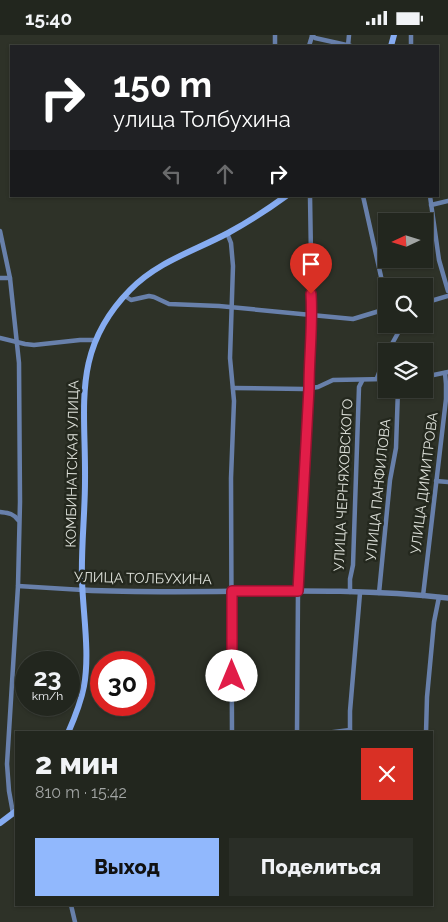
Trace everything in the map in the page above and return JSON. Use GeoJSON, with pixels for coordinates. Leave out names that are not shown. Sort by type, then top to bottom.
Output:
{"type":"FeatureCollection","features":[{"type":"Feature","properties":{"kind":"main road","name":"КОМБИНАТСКАЯ УЛИЦА"},"geometry":{"type":"LineString","coordinates":[[69,731],[79,706],[86,667],[83,590],[85,467],[83,401],[86,372],[95,340],[99,331],[125,296],[152,271],[227,233],[285,197]]}},
{"type":"Feature","properties":{"kind":"main road"},"geometry":{"type":"LineString","coordinates":[[0,823],[15,812]]}},
{"type":"Feature","properties":{"kind":"street"},"geometry":{"type":"LineString","coordinates":[[312,35],[345,45]]}},
{"type":"Feature","properties":{"kind":"street"},"geometry":{"type":"LineString","coordinates":[[297,731],[298,591],[312,315],[310,197]]}},
{"type":"Feature","properties":{"kind":"street"},"geometry":{"type":"LineString","coordinates":[[363,197],[381,278]]}},
{"type":"Feature","properties":{"kind":"street"},"geometry":{"type":"LineString","coordinates":[[430,197],[439,259],[448,291]]}},
{"type":"Feature","properties":{"kind":"street"},"geometry":{"type":"LineString","coordinates":[[432,205],[448,201]]}},
{"type":"Feature","properties":{"kind":"street"},"geometry":{"type":"LineString","coordinates":[[0,231],[10,278],[19,363],[18,586],[7,764],[9,791],[15,812]]}},
{"type":"Feature","properties":{"kind":"street"},"geometry":{"type":"LineString","coordinates":[[227,233],[231,243],[233,267],[230,358],[234,404],[232,445],[232,731]]}},
{"type":"Feature","properties":{"kind":"street"},"geometry":{"type":"LineString","coordinates":[[0,278],[10,278]]}},
{"type":"Feature","properties":{"kind":"street"},"geometry":{"type":"LineString","coordinates":[[125,296],[131,299],[149,296],[169,304],[219,306],[352,319],[378,312]]}},
{"type":"Feature","properties":{"kind":"street"},"geometry":{"type":"LineString","coordinates":[[433,300],[448,296]]}},
{"type":"Feature","properties":{"kind":"street"},"geometry":{"type":"LineString","coordinates":[[0,338],[34,345],[95,340]]}},
{"type":"Feature","properties":{"kind":"street"},"geometry":{"type":"LineString","coordinates":[[433,375],[446,373]]}},
{"type":"Feature","properties":{"kind":"street","name":"УЛИЦА ДИМИТРОВА"},"geometry":{"type":"LineString","coordinates":[[422,595],[446,399],[446,373]]}},
{"type":"Feature","properties":{"kind":"street"},"geometry":{"type":"LineString","coordinates":[[233,388],[309,388],[318,387],[333,380],[362,381],[377,379]]}},
{"type":"Feature","properties":{"kind":"street","name":"УЛИЦА ЧЕРНЯХОВСКОГО"},"geometry":{"type":"LineString","coordinates":[[350,592],[353,565],[359,387],[362,381]]}},
{"type":"Feature","properties":{"kind":"street","name":"УЛИЦА ПАНФИЛОВА"},"geometry":{"type":"LineString","coordinates":[[379,593],[390,480],[396,448],[398,398]]}},
{"type":"Feature","properties":{"kind":"street"},"geometry":{"type":"LineString","coordinates":[[436,481],[448,482]]}},
{"type":"Feature","properties":{"kind":"street"},"geometry":{"type":"LineString","coordinates":[[0,512],[9,513],[19,521]]}},
{"type":"Feature","properties":{"kind":"street","name":"УЛИЦА ТОЛБУХИНА"},"geometry":{"type":"LineString","coordinates":[[18,586],[83,590],[350,592],[422,595],[448,599]]}},
{"type":"Feature","properties":{"kind":"street"},"geometry":{"type":"LineString","coordinates":[[350,731],[360,593]]}},
{"type":"Feature","properties":{"kind":"street"},"geometry":{"type":"LineString","coordinates":[[426,731],[427,697],[434,622],[439,597]]}},
{"type":"Feature","properties":{"kind":"street"},"geometry":{"type":"LineString","coordinates":[[70,906],[75,922]]}},
{"type":"Feature","properties":{"kind":"route"},"geometry":{"type":"LineString","coordinates":[[232,676],[232,591],[298,591],[309,388],[311,294]]}}]}
